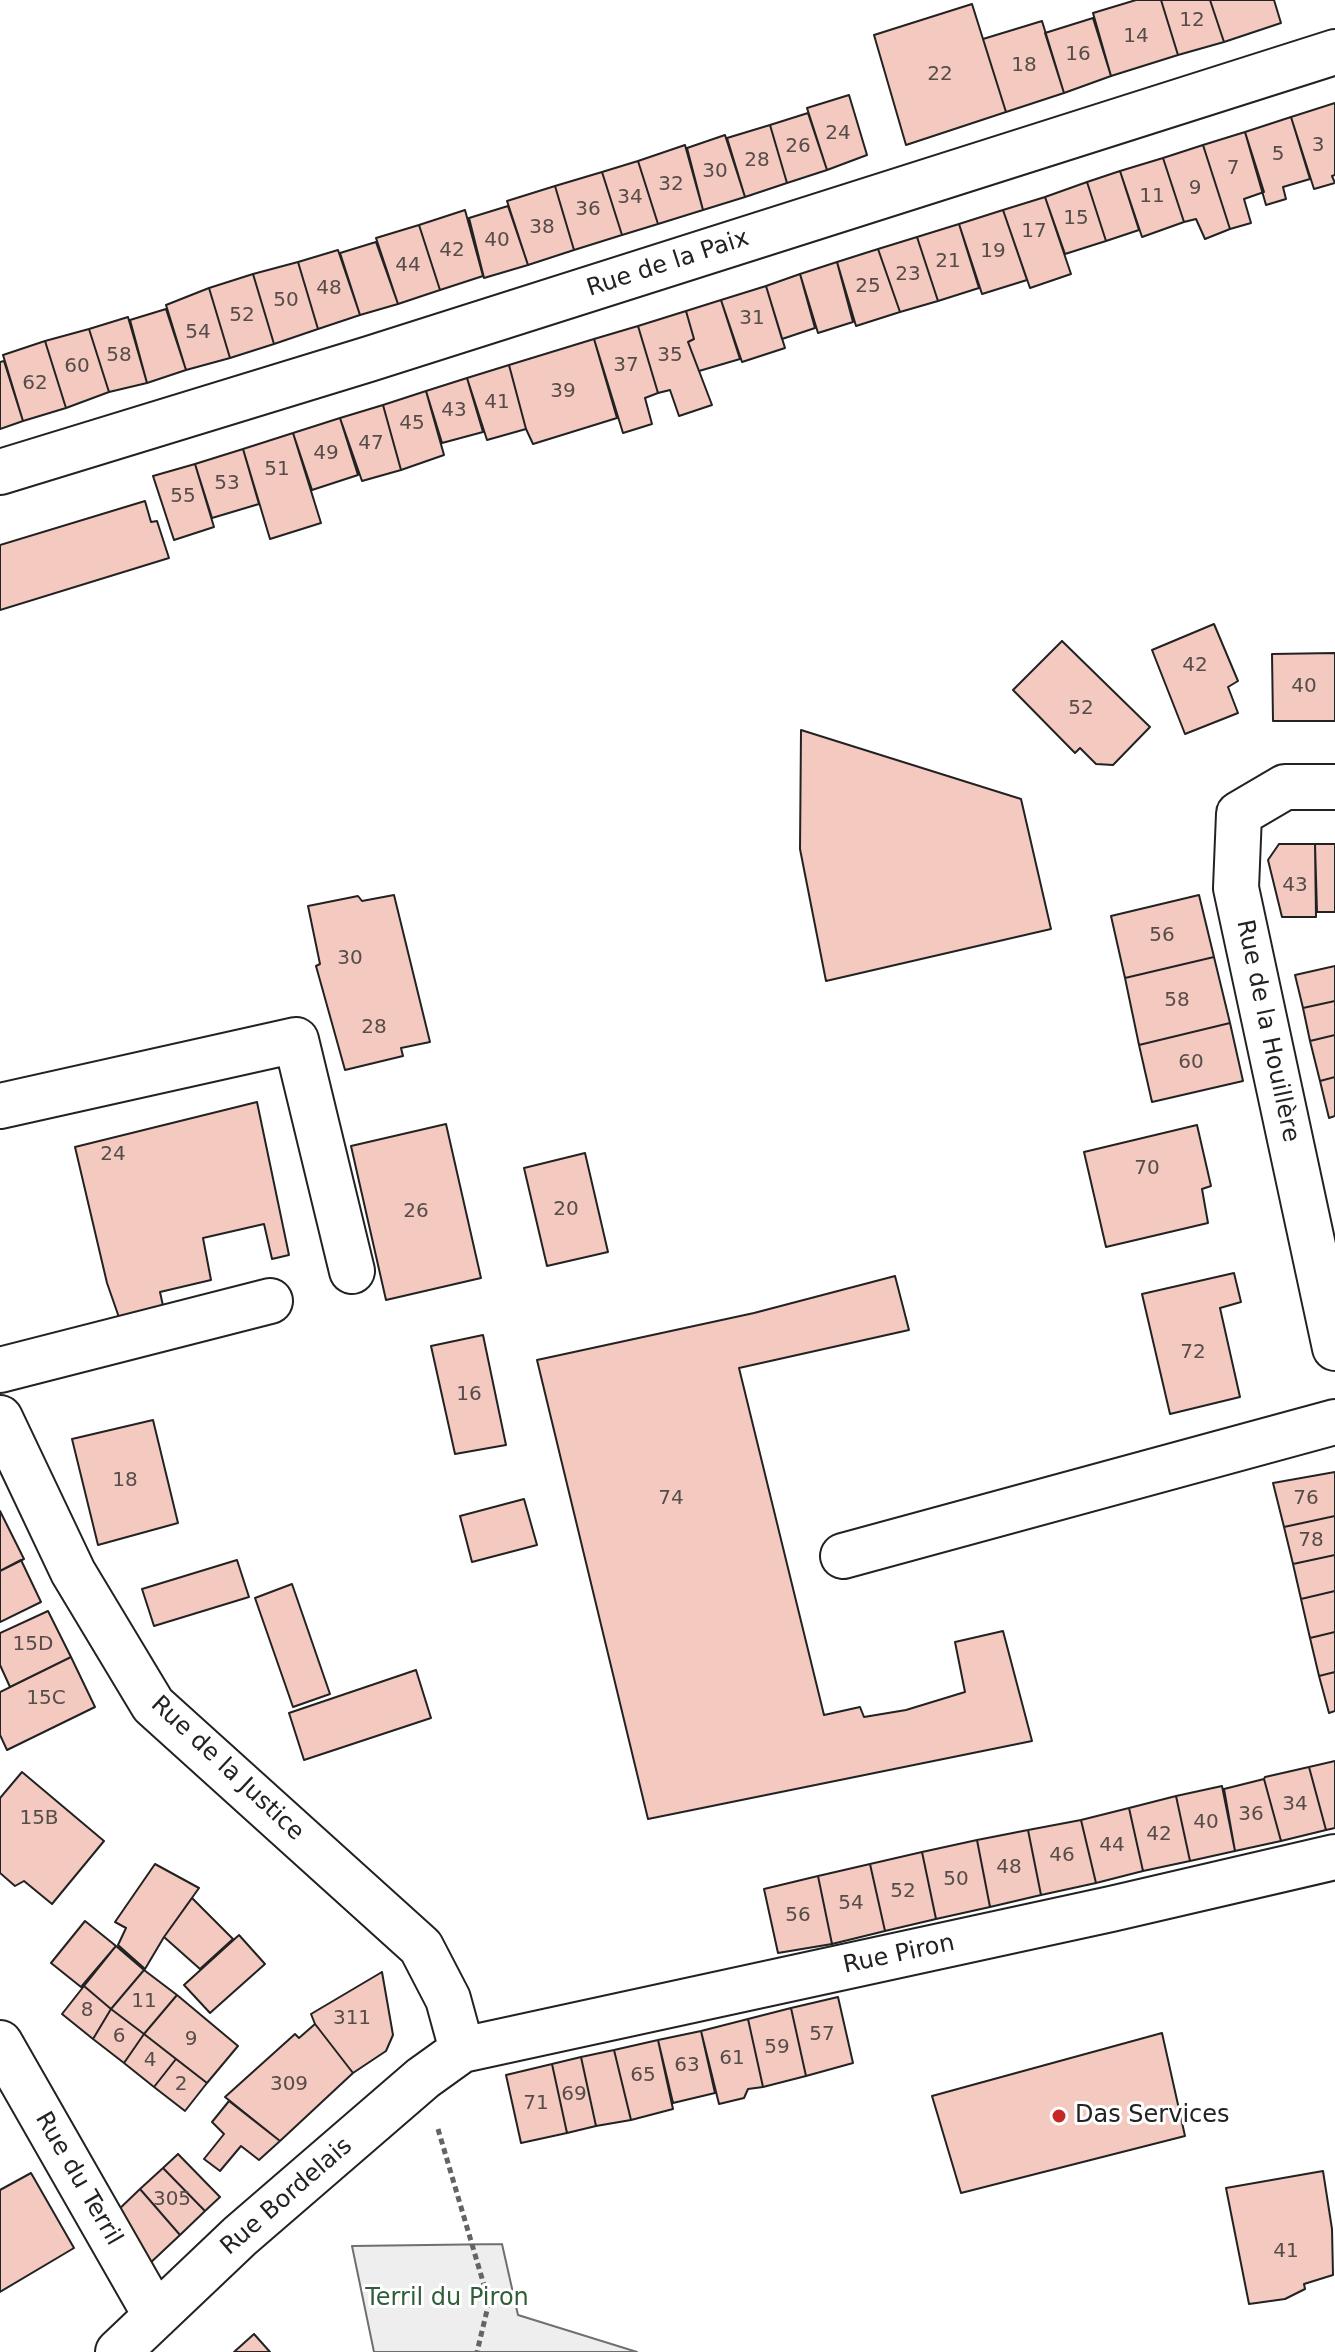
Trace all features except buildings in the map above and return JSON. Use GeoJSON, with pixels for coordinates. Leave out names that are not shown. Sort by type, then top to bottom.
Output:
{"type":"FeatureCollection","features":[{"type":"Feature","properties":{"kind":"street","name":"Rue de la Paix"},"geometry":{"type":"LineString","coordinates":[[0,472],[369,359],[1335,52]]}},
{"type":"Feature","properties":{"kind":"street","name":"Rue de la Houillère"},"geometry":{"type":"LineString","coordinates":[[1335,787],[1285,787],[1239,814],[1236,888],[1335,1348]]}},
{"type":"Feature","properties":{"kind":"street"},"geometry":{"type":"LineString","coordinates":[[0,1106],[296,1040],[352,1271]]}},
{"type":"Feature","properties":{"kind":"street"},"geometry":{"type":"LineString","coordinates":[[0,1370],[270,1301]]}},
{"type":"Feature","properties":{"kind":"street","name":"Rue de la Justice"},"geometry":{"type":"LineString","coordinates":[[0,1418],[73,1572],[153,1705],[421,1947],[448,1999],[462,2050]]}},
{"type":"Feature","properties":{"kind":"street"},"geometry":{"type":"LineString","coordinates":[[843,1556],[1335,1422]]}},
{"type":"Feature","properties":{"kind":"street","name":"Rue Piron"},"geometry":{"type":"LineString","coordinates":[[462,2050],[1111,1909],[1335,1857]]}},
{"type":"Feature","properties":{"kind":"street","name":"Rue du Terril"},"geometry":{"type":"LineString","coordinates":[[0,2043],[156,2316]]}},
{"type":"Feature","properties":{"kind":"street","name":"Rue Bordelais"},"geometry":{"type":"LineString","coordinates":[[118,2352],[240,2236],[423,2078],[462,2050]]}},
{"type":"Feature","properties":{"kind":"path"},"geometry":{"type":"LineString","coordinates":[[423,2078],[489,2302],[477,2352]]}},
{"type":"Feature","properties":{"kind":"green space","name":"Terril du Piron"},"geometry":{"type":"Polygon","coordinates":[[[502,2244],[518,2315],[637,2352],[374,2352],[352,2246],[502,2244]]]}},
{"type":"Feature","properties":{"kind":"place","name":"Das Services"},"geometry":{"type":"Point","coordinates":[1059,2116]}}]}
